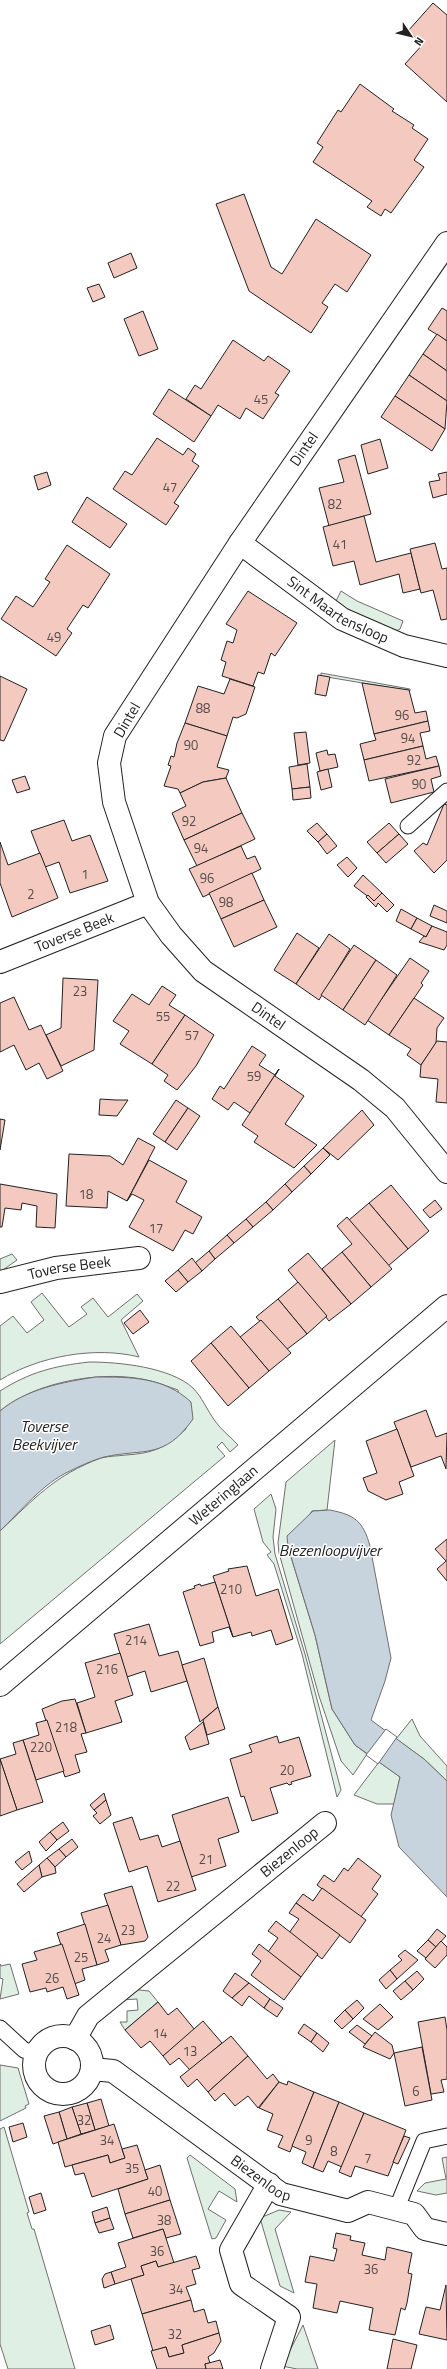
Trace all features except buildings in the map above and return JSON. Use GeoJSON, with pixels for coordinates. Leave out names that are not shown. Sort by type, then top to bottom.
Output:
{"type":"FeatureCollection","features":[{"type":"Feature","properties":{"kind":"street","name":"Dintel"},"geometry":{"type":"LineString","coordinates":[[447,243],[240,543],[115,736],[109,763],[114,802],[148,903],[171,935],[203,971],[366,1084],[395,1108],[447,1172]]}},
{"type":"Feature","properties":{"kind":"street","name":"Sint Maartensloop"},"geometry":{"type":"LineString","coordinates":[[240,543],[342,618],[404,646],[447,656]]}},
{"type":"Feature","properties":{"kind":"street","name":"Toverse Beek"},"geometry":{"type":"LineString","coordinates":[[0,962],[148,903]]}},
{"type":"Feature","properties":{"kind":"street","name":"Toverse Beek"},"geometry":{"type":"LineString","coordinates":[[0,1282],[56,1268],[139,1258]]}},
{"type":"Feature","properties":{"kind":"street","name":"Weteringlaan"},"geometry":{"type":"LineString","coordinates":[[0,1685],[447,1306]]}},
{"type":"Feature","properties":{"kind":"street","name":"Biezenloop"},"geometry":{"type":"LineString","coordinates":[[75,2039],[88,2016],[325,1823]]}},
{"type":"Feature","properties":{"kind":"street"},"geometry":{"type":"LineString","coordinates":[[62,2036],[75,2039],[85,2046],[90,2055],[92,2069],[85,2084],[77,2091],[67,2094],[57,2094],[47,2089],[40,2082],[35,2072],[35,2059],[40,2048],[50,2039],[62,2036]]}},
{"type":"Feature","properties":{"kind":"street","name":"Biezenloop"},"geometry":{"type":"LineString","coordinates":[[92,2069],[113,2071],[281,2194],[348,2211],[368,2202],[414,2214],[425,2229],[447,2234]]}},
{"type":"Feature","properties":{"kind":"street"},"geometry":{"type":"LineString","coordinates":[[269,2184],[231,2250],[241,2284],[289,2317],[272,2369]]}},
{"type":"Feature","properties":{"kind":"lane"},"geometry":{"type":"LineString","coordinates":[[408,826],[447,791]]}},
{"type":"Feature","properties":{"kind":"lane"},"geometry":{"type":"LineString","coordinates":[[0,2028],[24,2050],[38,2054]]}},
{"type":"Feature","properties":{"kind":"lane"},"geometry":{"type":"LineString","coordinates":[[396,2210],[424,2141],[447,2136]]}},
{"type":"Feature","properties":{"kind":"green space"},"geometry":{"type":"Polygon","coordinates":[[[341,591],[357,601],[403,621],[400,629],[396,631],[350,611],[336,601],[341,591]]]}},
{"type":"Feature","properties":{"kind":"green space"},"geometry":{"type":"Polygon","coordinates":[[[321,673],[410,689],[410,691],[321,676],[321,673]]]}},
{"type":"Feature","properties":{"kind":"green space"},"geometry":{"type":"Polygon","coordinates":[[[12,1254],[17,1260],[0,1272],[0,1259],[12,1254]]]}},
{"type":"Feature","properties":{"kind":"green space"},"geometry":{"type":"Polygon","coordinates":[[[42,1293],[69,1327],[87,1314],[81,1307],[93,1298],[108,1317],[137,1294],[143,1301],[121,1320],[139,1357],[104,1353],[68,1355],[32,1365],[0,1380],[0,1326],[13,1316],[27,1333],[44,1320],[31,1302],[42,1293]]]}},
{"type":"Feature","properties":{"kind":"green space"},"geometry":{"type":"Polygon","coordinates":[[[89,1362],[115,1363],[144,1367],[171,1375],[183,1381],[193,1388],[202,1399],[217,1424],[238,1445],[230,1452],[222,1442],[217,1447],[225,1456],[0,1644],[0,1531],[46,1488],[71,1472],[101,1458],[152,1451],[172,1441],[186,1429],[178,1390],[154,1382],[113,1376],[72,1380],[52,1385],[32,1392],[0,1411],[0,1391],[11,1384],[53,1368],[89,1362]]]}},
{"type":"Feature","properties":{"kind":"green space"},"geometry":{"type":"Polygon","coordinates":[[[335,1440],[327,1510],[312,1511],[288,1547],[315,1635],[332,1709],[355,1745],[367,1754],[353,1775],[341,1761],[319,1696],[279,1553],[278,1543],[286,1482],[335,1440]]]}},
{"type":"Feature","properties":{"kind":"green space"},"geometry":{"type":"Polygon","coordinates":[[[271,1494],[276,1509],[273,1537],[275,1554],[305,1654],[341,1790],[337,1797],[302,1654],[274,1564],[267,1555],[271,1552],[263,1542],[254,1509],[271,1494]]]}},
{"type":"Feature","properties":{"kind":"green space"},"geometry":{"type":"Polygon","coordinates":[[[412,1719],[420,1736],[447,1766],[447,1781],[424,1759],[396,1739],[412,1719]]]}},
{"type":"Feature","properties":{"kind":"green space"},"geometry":{"type":"Polygon","coordinates":[[[379,1762],[400,1777],[394,1804],[377,1804],[354,1795],[379,1762]]]}},
{"type":"Feature","properties":{"kind":"green space"},"geometry":{"type":"Polygon","coordinates":[[[0,1964],[1,1966],[10,1964],[19,1994],[0,1999],[3,1979],[0,1978],[0,1964]]]}},
{"type":"Feature","properties":{"kind":"green space"},"geometry":{"type":"Polygon","coordinates":[[[130,1989],[149,1991],[158,2002],[125,2030],[120,2022],[127,2022],[127,2011],[138,2010],[137,1999],[121,2000],[130,1989]]]}},
{"type":"Feature","properties":{"kind":"green space"},"geometry":{"type":"Polygon","coordinates":[[[0,2065],[18,2068],[29,2104],[25,2106],[26,2108],[0,2121],[0,2065]]]}},
{"type":"Feature","properties":{"kind":"green space"},"geometry":{"type":"Polygon","coordinates":[[[4,2127],[29,2212],[27,2213],[32,2229],[34,2229],[75,2369],[8,2369],[0,2344],[0,2129],[4,2127]]]}},
{"type":"Feature","properties":{"kind":"green space"},"geometry":{"type":"Polygon","coordinates":[[[190,2155],[235,2189],[237,2202],[219,2191],[208,2209],[226,2220],[216,2238],[212,2239],[187,2158],[190,2155]]]}},
{"type":"Feature","properties":{"kind":"green space"},"geometry":{"type":"Polygon","coordinates":[[[447,2157],[447,2193],[436,2195],[417,2191],[425,2183],[446,2179],[442,2158],[447,2157]]]}},
{"type":"Feature","properties":{"kind":"green space"},"geometry":{"type":"Polygon","coordinates":[[[279,2210],[291,2212],[275,2229],[294,2293],[280,2286],[260,2218],[279,2210]]]}},
{"type":"Feature","properties":{"kind":"green space"},"geometry":{"type":"Polygon","coordinates":[[[303,2325],[318,2369],[297,2369],[282,2366],[303,2325]]]}},
{"type":"Feature","properties":{"kind":"water","name":"Toverse Beekvijver"},"geometry":{"type":"Polygon","coordinates":[[[96,1377],[134,1378],[158,1383],[170,1388],[191,1402],[193,1419],[183,1432],[163,1447],[143,1452],[104,1457],[87,1463],[60,1476],[33,1498],[0,1531],[0,1411],[10,1403],[33,1392],[58,1384],[96,1377]]]}},
{"type":"Feature","properties":{"kind":"water","name":"Biezenloopvijver"},"geometry":{"type":"Polygon","coordinates":[[[330,1510],[346,1514],[357,1520],[367,1537],[370,1546],[391,1658],[385,1681],[371,1720],[424,1759],[447,1781],[447,1897],[399,1847],[391,1815],[400,1777],[355,1745],[332,1709],[315,1635],[288,1547],[287,1536],[313,1511],[330,1510]]]}},
{"type":"Feature","properties":{"kind":"pier"},"geometry":{"type":"Polygon","coordinates":[[[386,1729],[397,1737],[378,1764],[366,1755],[386,1729]]]}}]}
